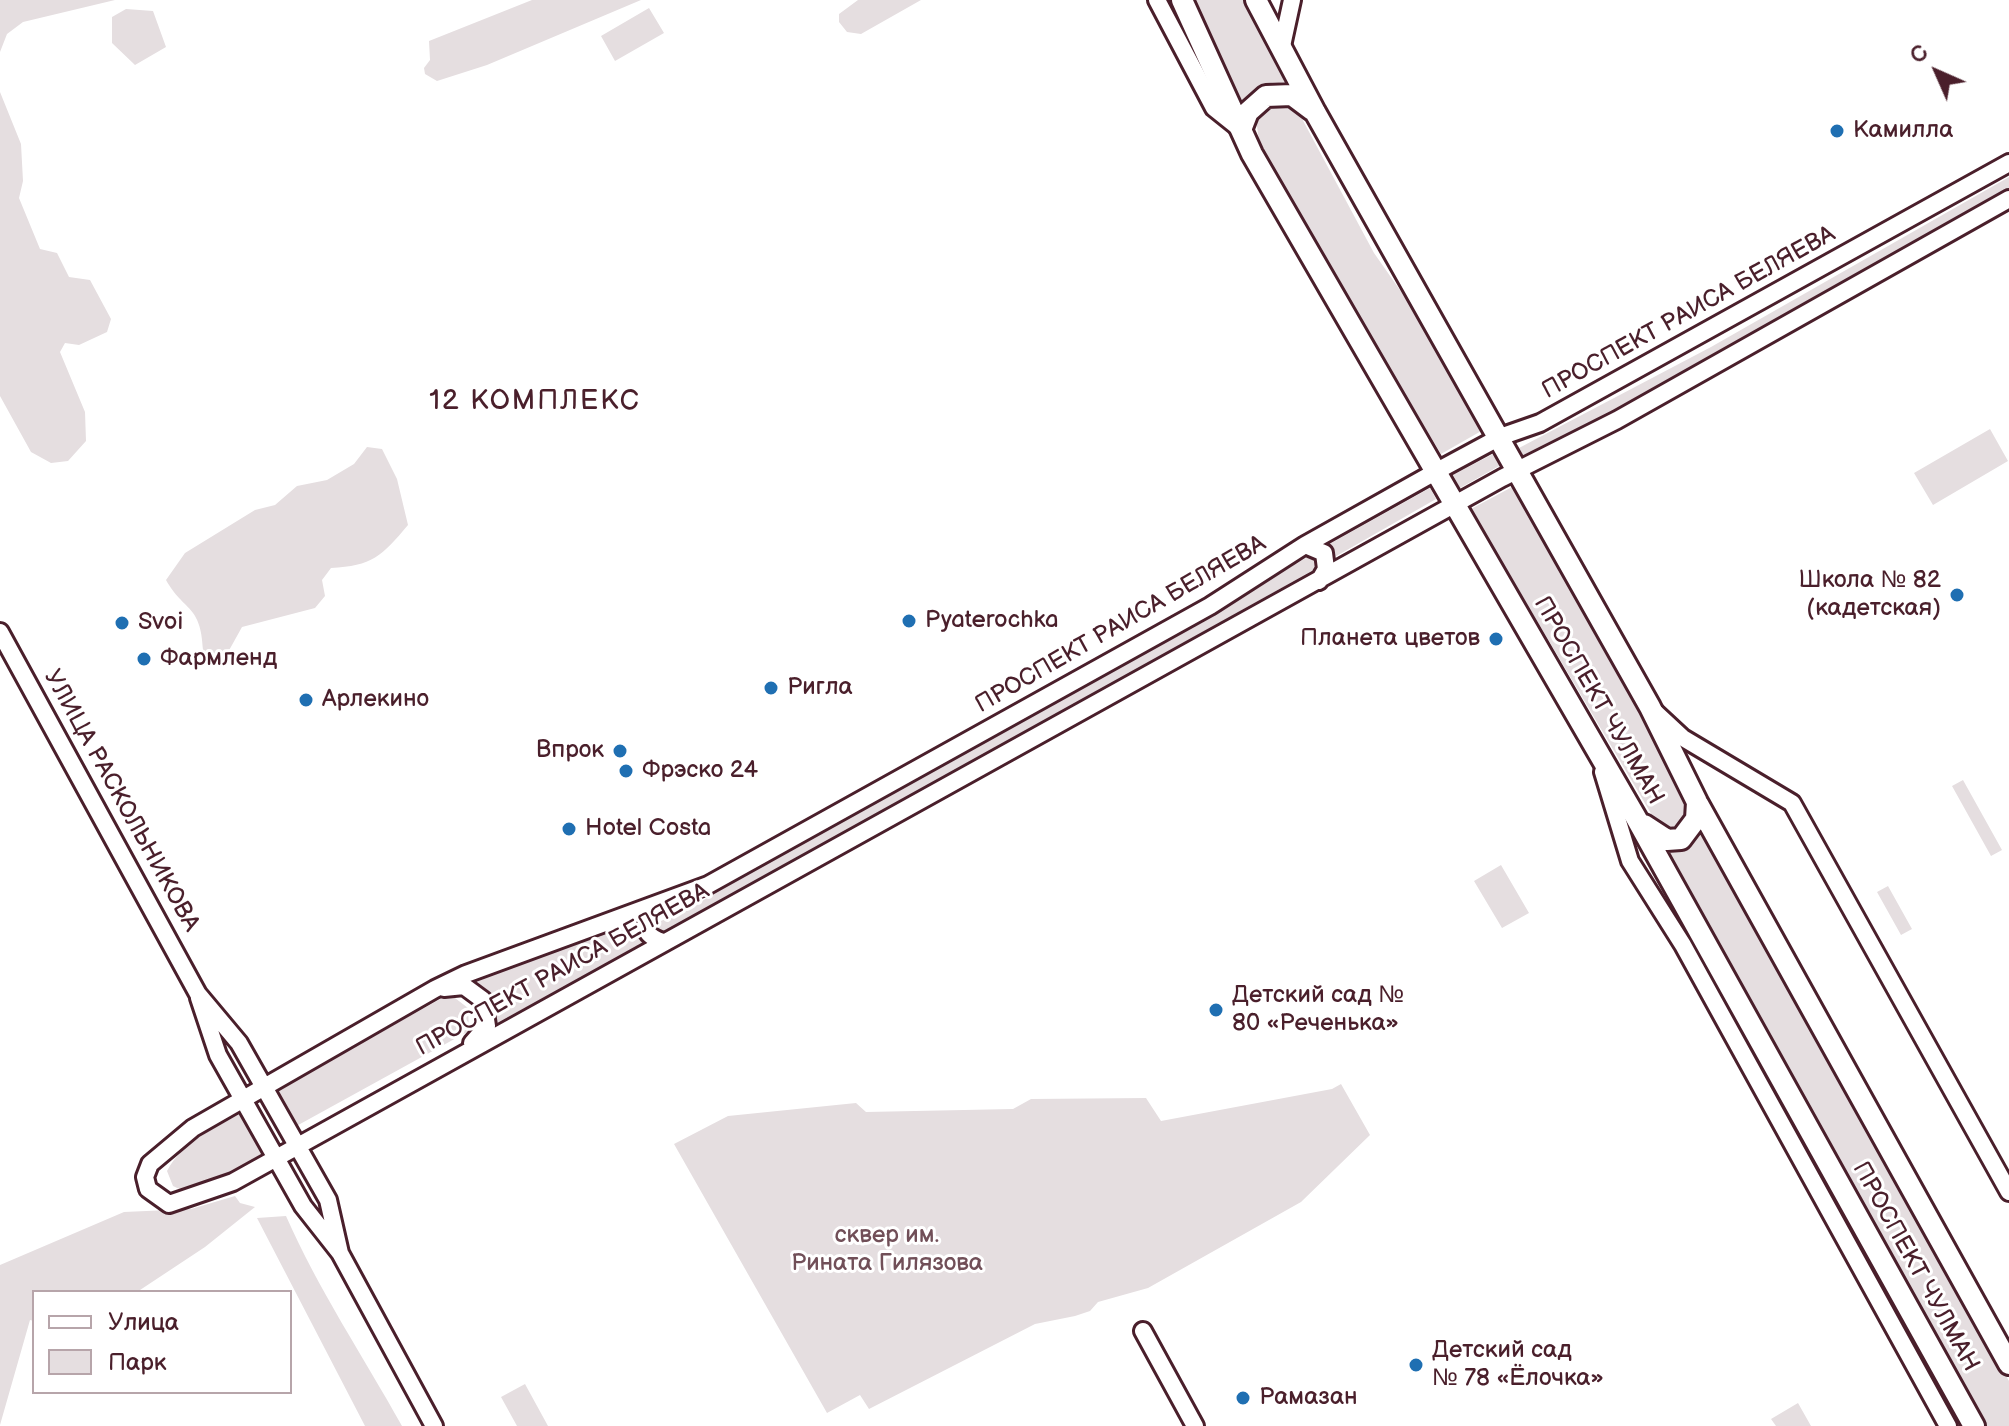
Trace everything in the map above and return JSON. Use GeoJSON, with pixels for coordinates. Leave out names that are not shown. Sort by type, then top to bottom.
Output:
{"type":"FeatureCollection","features":[{"type":"Feature","properties":{"kind":"main road","name":"ПРОСПЕКТ ЧУЛМАН"},"geometry":{"type":"LineString","coordinates":[[1182,0],[1241,130],[1635,816],[1974,1426]]}},
{"type":"Feature","properties":{"kind":"main road","name":"ПРОСПЕКТ ЧУЛМАН"},"geometry":{"type":"LineString","coordinates":[[1256,0],[1315,112],[1650,707],[1697,802],[2009,1364]]}},
{"type":"Feature","properties":{"kind":"main road"},"geometry":{"type":"LineString","coordinates":[[1241,130],[1248,112],[1266,96],[1292,95],[1315,112]]}},
{"type":"Feature","properties":{"kind":"main road"},"geometry":{"type":"LineString","coordinates":[[1635,816],[1654,835],[1667,840],[1681,839],[1696,819],[1697,802]]}},
{"type":"Feature","properties":{"kind":"street"},"geometry":{"type":"LineString","coordinates":[[1157,0],[1214,108],[1241,130]]}},
{"type":"Feature","properties":{"kind":"street"},"geometry":{"type":"LineString","coordinates":[[1282,46],[1292,0]]}},
{"type":"Feature","properties":{"kind":"street","name":"ПРОСПЕКТ РАИСА БЕЛЯЕВА"},"geometry":{"type":"LineString","coordinates":[[2009,163],[1540,423],[1500,437],[1437,471],[1305,545],[1210,606],[708,885],[466,974],[435,989],[243,1098],[163,1151],[150,1164],[145,1177],[148,1189],[169,1204],[233,1182],[1455,503],[1617,420],[2009,199]]}},
{"type":"Feature","properties":{"kind":"street"},"geometry":{"type":"LineString","coordinates":[[1305,545],[1317,548],[1327,561],[1319,581]]}},
{"type":"Feature","properties":{"kind":"street","name":"УЛИЦА РАСКОЛЬНИКОВА"},"geometry":{"type":"LineString","coordinates":[[0,632],[198,994],[239,1043],[328,1200],[340,1253]]}},
{"type":"Feature","properties":{"kind":"street"},"geometry":{"type":"LineString","coordinates":[[1650,707],[1683,738],[1792,803],[2009,1192]]}},
{"type":"Feature","properties":{"kind":"street"},"geometry":{"type":"LineString","coordinates":[[1598,755],[1630,861],[1683,945],[1948,1426]]}},
{"type":"Feature","properties":{"kind":"street"},"geometry":{"type":"LineString","coordinates":[[652,907],[644,929],[653,939],[663,942]]}},
{"type":"Feature","properties":{"kind":"street"},"geometry":{"type":"LineString","coordinates":[[435,989],[464,986],[483,1000],[487,1026],[466,1051]]}},
{"type":"Feature","properties":{"kind":"street","name":"УЛИЦА РАСКОЛЬНИКОВА"},"geometry":{"type":"LineString","coordinates":[[198,994],[209,1037],[275,1158],[303,1206],[340,1253],[434,1426]]}},
{"type":"Feature","properties":{"kind":"street"},"geometry":{"type":"LineString","coordinates":[[1143,1331],[1195,1426]]}},
{"type":"Feature","properties":{"kind":"green space"},"geometry":{"type":"Polygon","coordinates":[[[0,0],[115,0],[23,22],[7,34],[0,52],[0,0]]]}},
{"type":"Feature","properties":{"kind":"green space"},"geometry":{"type":"Polygon","coordinates":[[[532,0],[641,0],[487,65],[437,81],[425,74],[424,68],[430,60],[429,41],[532,0]]]}},
{"type":"Feature","properties":{"kind":"green space"},"geometry":{"type":"Polygon","coordinates":[[[858,0],[921,0],[861,34],[847,32],[839,22],[839,14],[858,0]]]}},
{"type":"Feature","properties":{"kind":"green space"},"geometry":{"type":"Polygon","coordinates":[[[1190,0],[1245,0],[1292,84],[1276,82],[1263,85],[1242,105],[1190,0]]]}},
{"type":"Feature","properties":{"kind":"green space"},"geometry":{"type":"Polygon","coordinates":[[[649,8],[664,33],[615,61],[601,36],[649,8]]]}},
{"type":"Feature","properties":{"kind":"green space"},"geometry":{"type":"Polygon","coordinates":[[[126,9],[153,11],[166,47],[135,65],[112,43],[112,17],[126,9]]]}},
{"type":"Feature","properties":{"kind":"green space"},"geometry":{"type":"Polygon","coordinates":[[[0,92],[21,144],[23,181],[19,198],[40,249],[57,253],[69,277],[90,280],[111,319],[107,332],[79,345],[65,343],[60,352],[85,412],[86,441],[68,461],[51,463],[31,452],[0,396],[0,92]]]}},
{"type":"Feature","properties":{"kind":"green space"},"geometry":{"type":"Polygon","coordinates":[[[1274,103],[1284,104],[1300,115],[1374,253],[1409,303],[1483,430],[1441,454],[1289,199],[1259,142],[1256,118],[1274,103]]]}},
{"type":"Feature","properties":{"kind":"green space"},"geometry":{"type":"Polygon","coordinates":[[[2009,177],[2009,191],[1525,459],[1519,448],[1711,347],[2009,177]]]}},
{"type":"Feature","properties":{"kind":"green space"},"geometry":{"type":"Polygon","coordinates":[[[1990,429],[2008,461],[1933,505],[1914,473],[1990,429]]]}},
{"type":"Feature","properties":{"kind":"green space"},"geometry":{"type":"Polygon","coordinates":[[[367,447],[382,449],[397,479],[408,525],[391,545],[367,562],[331,568],[322,580],[325,596],[315,608],[242,627],[227,654],[213,659],[203,650],[202,635],[195,616],[166,580],[185,553],[255,510],[275,505],[297,486],[327,480],[354,464],[367,447]]]}},
{"type":"Feature","properties":{"kind":"green space"},"geometry":{"type":"Polygon","coordinates":[[[1495,453],[1501,465],[1460,488],[1453,475],[1495,453]]]}},
{"type":"Feature","properties":{"kind":"green space"},"geometry":{"type":"Polygon","coordinates":[[[1512,487],[1689,803],[1687,820],[1673,832],[1664,830],[1656,822],[1471,509],[1512,487]]]}},
{"type":"Feature","properties":{"kind":"green space"},"geometry":{"type":"Polygon","coordinates":[[[1430,488],[1436,499],[1333,558],[1326,546],[1430,488]]]}},
{"type":"Feature","properties":{"kind":"green space"},"geometry":{"type":"Polygon","coordinates":[[[1315,553],[1320,564],[1317,568],[662,935],[653,927],[692,908],[736,878],[1315,553]]]}},
{"type":"Feature","properties":{"kind":"green space"},"geometry":{"type":"Polygon","coordinates":[[[1963,780],[2002,850],[1991,856],[1952,786],[1963,780]]]}},
{"type":"Feature","properties":{"kind":"green space"},"geometry":{"type":"Polygon","coordinates":[[[1702,827],[2009,1381],[2009,1426],[1983,1426],[1663,852],[1676,852],[1687,847],[1702,827]]]}},
{"type":"Feature","properties":{"kind":"green space"},"geometry":{"type":"Polygon","coordinates":[[[1501,865],[1529,913],[1502,928],[1474,881],[1501,865]]]}},
{"type":"Feature","properties":{"kind":"green space"},"geometry":{"type":"Polygon","coordinates":[[[1888,886],[1912,929],[1901,935],[1877,892],[1888,886]]]}},
{"type":"Feature","properties":{"kind":"green space"},"geometry":{"type":"Polygon","coordinates":[[[637,922],[638,933],[646,943],[491,1026],[486,995],[469,979],[637,922]]]}},
{"type":"Feature","properties":{"kind":"green space"},"geometry":{"type":"Polygon","coordinates":[[[444,997],[455,998],[468,1008],[469,1031],[291,1129],[272,1093],[444,997]]]}},
{"type":"Feature","properties":{"kind":"green space","name":"сквер им. Рината Гилязова"},"geometry":{"type":"Polygon","coordinates":[[[1341,1084],[1370,1135],[1301,1202],[1148,1288],[1098,1302],[1090,1311],[1075,1316],[1035,1324],[869,1409],[860,1395],[827,1413],[674,1144],[728,1116],[856,1103],[866,1112],[1013,1109],[1031,1099],[1146,1098],[1161,1121],[1332,1089],[1341,1084]]]}},
{"type":"Feature","properties":{"kind":"green space"},"geometry":{"type":"Polygon","coordinates":[[[243,1112],[268,1156],[209,1187],[184,1190],[173,1186],[167,1171],[181,1152],[243,1112]]]}},
{"type":"Feature","properties":{"kind":"green space"},"geometry":{"type":"Polygon","coordinates":[[[235,1196],[240,1203],[255,1207],[205,1247],[140,1290],[32,1290],[32,1320],[0,1425],[0,1265],[124,1212],[191,1209],[235,1196]]]}},
{"type":"Feature","properties":{"kind":"green space"},"geometry":{"type":"Polygon","coordinates":[[[286,1216],[326,1296],[402,1426],[365,1426],[257,1218],[286,1216]]]}},
{"type":"Feature","properties":{"kind":"green space"},"geometry":{"type":"Polygon","coordinates":[[[525,1384],[548,1426],[517,1426],[501,1397],[525,1384]]]}},
{"type":"Feature","properties":{"kind":"green space"},"geometry":{"type":"Polygon","coordinates":[[[1798,1403],[1811,1426],[1776,1426],[1771,1419],[1798,1403]]]}},
{"type":"Feature","properties":{"kind":"place","name":"Камилла"},"geometry":{"type":"Point","coordinates":[1837,131]}},
{"type":"Feature","properties":{"kind":"place","name":"Школа № 82 (кадетская)"},"geometry":{"type":"Point","coordinates":[1957,595]}},
{"type":"Feature","properties":{"kind":"place","name":"Pyaterochka"},"geometry":{"type":"Point","coordinates":[909,621]}},
{"type":"Feature","properties":{"kind":"place","name":"Svoi"},"geometry":{"type":"Point","coordinates":[122,623]}},
{"type":"Feature","properties":{"kind":"place","name":"Планета цветов"},"geometry":{"type":"Point","coordinates":[1496,639]}},
{"type":"Feature","properties":{"kind":"place","name":"Фармленд"},"geometry":{"type":"Point","coordinates":[144,659]}},
{"type":"Feature","properties":{"kind":"place","name":"Ригла"},"geometry":{"type":"Point","coordinates":[771,688]}},
{"type":"Feature","properties":{"kind":"place","name":"Арлекино"},"geometry":{"type":"Point","coordinates":[306,700]}},
{"type":"Feature","properties":{"kind":"place","name":"Впрок"},"geometry":{"type":"Point","coordinates":[620,751]}},
{"type":"Feature","properties":{"kind":"place","name":"Фрэско 24"},"geometry":{"type":"Point","coordinates":[626,771]}},
{"type":"Feature","properties":{"kind":"place","name":"Hotel Costa"},"geometry":{"type":"Point","coordinates":[569,829]}},
{"type":"Feature","properties":{"kind":"place","name":"Детский сад № 80 «Реченька»"},"geometry":{"type":"Point","coordinates":[1216,1010]}},
{"type":"Feature","properties":{"kind":"place","name":"Детский сад № 78 «Ёлочка»"},"geometry":{"type":"Point","coordinates":[1416,1365]}},
{"type":"Feature","properties":{"kind":"place","name":"Рамазан"},"geometry":{"type":"Point","coordinates":[1243,1398]}},
{"type":"Feature","properties":{"kind":"district","name":"12 КОМПЛЕКС"},"geometry":{"type":"Point","coordinates":[535,402]}}]}
